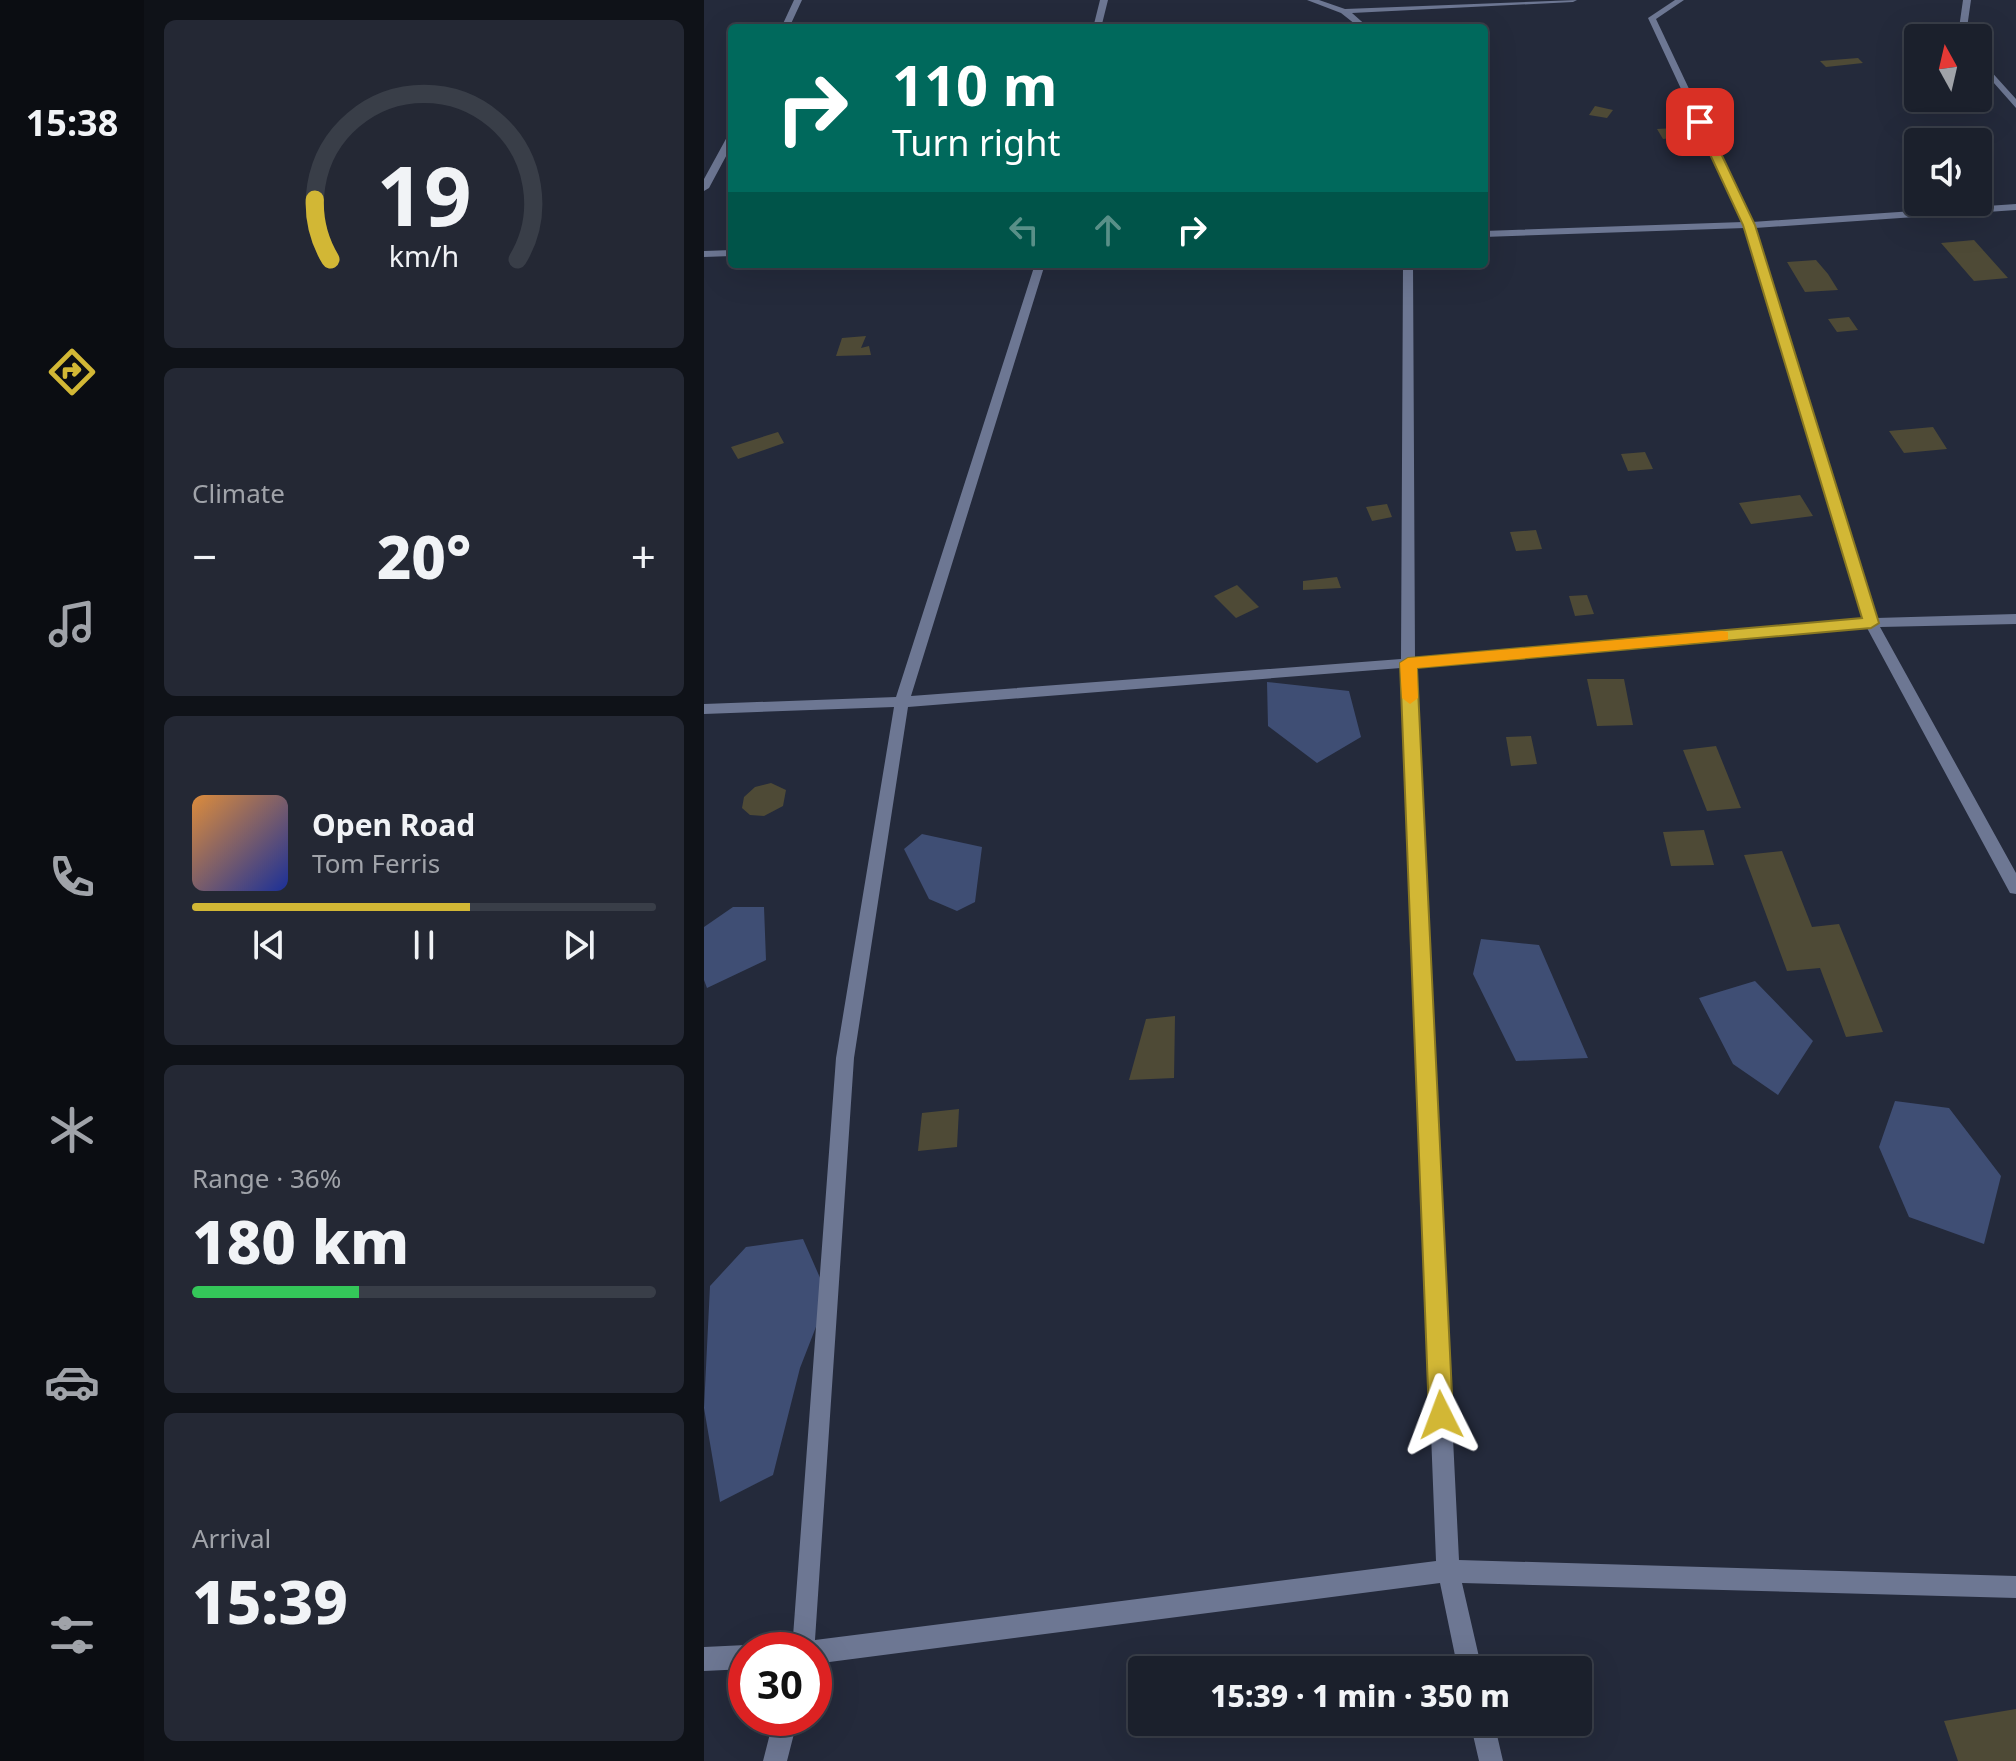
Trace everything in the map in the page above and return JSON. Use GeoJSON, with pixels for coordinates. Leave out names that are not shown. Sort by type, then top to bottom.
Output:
{"type":"FeatureCollection","features":[{"type":"Feature","properties":{"kind":"street"},"geometry":{"type":"LineString","coordinates":[[787,24],[798,0]]}},
{"type":"Feature","properties":{"kind":"street"},"geometry":{"type":"LineString","coordinates":[[1098,24],[1104,0]]}},
{"type":"Feature","properties":{"kind":"street"},"geometry":{"type":"LineString","coordinates":[[1311,0],[1344,11],[1360,24]]}},
{"type":"Feature","properties":{"kind":"street"},"geometry":{"type":"LineString","coordinates":[[1344,11],[1573,0]]}},
{"type":"Feature","properties":{"kind":"street"},"geometry":{"type":"LineString","coordinates":[[1680,0],[1652,18],[1749,225],[1871,623],[2016,888]]}},
{"type":"Feature","properties":{"kind":"street"},"geometry":{"type":"LineString","coordinates":[[1964,24],[1967,0]]}},
{"type":"Feature","properties":{"kind":"street"},"geometry":{"type":"LineString","coordinates":[[1992,77],[2016,105]]}},
{"type":"Feature","properties":{"kind":"street"},"geometry":{"type":"LineString","coordinates":[[704,188],[728,144]]}},
{"type":"Feature","properties":{"kind":"street"},"geometry":{"type":"LineString","coordinates":[[1488,234],[1749,225],[2016,207]]}},
{"type":"Feature","properties":{"kind":"street"},"geometry":{"type":"LineString","coordinates":[[704,254],[728,253]]}},
{"type":"Feature","properties":{"kind":"street"},"geometry":{"type":"LineString","coordinates":[[804,1632],[845,1058],[902,702],[1039,268]]}},
{"type":"Feature","properties":{"kind":"street"},"geometry":{"type":"LineString","coordinates":[[1408,268],[1408,663],[1448,1571],[1467,1656]]}},
{"type":"Feature","properties":{"kind":"street"},"geometry":{"type":"LineString","coordinates":[[704,709],[902,702],[1871,623],[2016,619]]}},
{"type":"Feature","properties":{"kind":"street"},"geometry":{"type":"LineString","coordinates":[[832,1650],[1448,1571],[2016,1587]]}},
{"type":"Feature","properties":{"kind":"street"},"geometry":{"type":"LineString","coordinates":[[704,1659],[728,1658]]}},
{"type":"Feature","properties":{"kind":"street"},"geometry":{"type":"LineString","coordinates":[[775,1761],[781,1736]]}},
{"type":"Feature","properties":{"kind":"street"},"geometry":{"type":"LineString","coordinates":[[1485,1736],[1491,1761]]}},
{"type":"Feature","properties":{"kind":"shaded area"},"geometry":{"type":"Polygon","coordinates":[[[1267,682],[1349,691],[1361,737],[1317,763],[1268,726],[1267,682]]]}},
{"type":"Feature","properties":{"kind":"shaded area"},"geometry":{"type":"Polygon","coordinates":[[[922,834],[982,847],[975,902],[957,911],[929,899],[904,849],[922,834]]]}},
{"type":"Feature","properties":{"kind":"shaded area"},"geometry":{"type":"Polygon","coordinates":[[[733,907],[764,907],[766,960],[707,988],[704,980],[704,927],[733,907]]]}},
{"type":"Feature","properties":{"kind":"shaded area"},"geometry":{"type":"Polygon","coordinates":[[[1481,939],[1539,945],[1588,1058],[1516,1061],[1473,974],[1481,939]]]}},
{"type":"Feature","properties":{"kind":"shaded area"},"geometry":{"type":"Polygon","coordinates":[[[1755,981],[1813,1041],[1778,1095],[1733,1064],[1699,998],[1755,981]]]}},
{"type":"Feature","properties":{"kind":"shaded area"},"geometry":{"type":"Polygon","coordinates":[[[1895,1101],[1949,1108],[2001,1176],[1984,1244],[1909,1217],[1879,1147],[1895,1101]]]}},
{"type":"Feature","properties":{"kind":"shaded area"},"geometry":{"type":"Polygon","coordinates":[[[803,1239],[828,1296],[800,1368],[773,1475],[720,1502],[704,1408],[710,1286],[746,1247],[803,1239]]]}},
{"type":"Feature","properties":{"kind":"building"},"geometry":{"type":"Polygon","coordinates":[[[1858,58],[1863,63],[1826,67],[1820,61],[1858,58]]]}},
{"type":"Feature","properties":{"kind":"building"},"geometry":{"type":"Polygon","coordinates":[[[1595,106],[1613,110],[1607,118],[1589,115],[1595,106]]]}},
{"type":"Feature","properties":{"kind":"building"},"geometry":{"type":"Polygon","coordinates":[[[1675,128],[1681,137],[1663,139],[1657,129],[1675,128]]]}},
{"type":"Feature","properties":{"kind":"building"},"geometry":{"type":"Polygon","coordinates":[[[1974,240],[2008,278],[1974,281],[1941,243],[1974,240]]]}},
{"type":"Feature","properties":{"kind":"building"},"geometry":{"type":"Polygon","coordinates":[[[1816,260],[1838,290],[1805,292],[1787,262],[1816,260]]]}},
{"type":"Feature","properties":{"kind":"building"},"geometry":{"type":"Polygon","coordinates":[[[1849,317],[1858,330],[1837,332],[1828,319],[1849,317]]]}},
{"type":"Feature","properties":{"kind":"building"},"geometry":{"type":"Polygon","coordinates":[[[866,336],[861,348],[869,346],[871,355],[836,356],[842,338],[866,336]]]}},
{"type":"Feature","properties":{"kind":"building"},"geometry":{"type":"Polygon","coordinates":[[[1933,427],[1947,449],[1904,453],[1889,431],[1933,427]]]}},
{"type":"Feature","properties":{"kind":"building"},"geometry":{"type":"Polygon","coordinates":[[[778,432],[784,443],[738,459],[731,447],[778,432]]]}},
{"type":"Feature","properties":{"kind":"building"},"geometry":{"type":"Polygon","coordinates":[[[1645,452],[1653,469],[1628,471],[1621,454],[1645,452]]]}},
{"type":"Feature","properties":{"kind":"building"},"geometry":{"type":"Polygon","coordinates":[[[1800,495],[1813,516],[1751,524],[1739,503],[1800,495]]]}},
{"type":"Feature","properties":{"kind":"building"},"geometry":{"type":"Polygon","coordinates":[[[1387,504],[1392,517],[1372,521],[1366,507],[1387,504]]]}},
{"type":"Feature","properties":{"kind":"building"},"geometry":{"type":"Polygon","coordinates":[[[1536,530],[1542,549],[1516,551],[1510,532],[1536,530]]]}},
{"type":"Feature","properties":{"kind":"building"},"geometry":{"type":"Polygon","coordinates":[[[1337,577],[1341,588],[1303,590],[1303,581],[1337,577]]]}},
{"type":"Feature","properties":{"kind":"building"},"geometry":{"type":"Polygon","coordinates":[[[1237,585],[1259,607],[1236,618],[1214,596],[1237,585]]]}},
{"type":"Feature","properties":{"kind":"building"},"geometry":{"type":"Polygon","coordinates":[[[1587,595],[1594,614],[1575,616],[1569,596],[1587,595]]]}},
{"type":"Feature","properties":{"kind":"building"},"geometry":{"type":"Polygon","coordinates":[[[1587,679],[1624,679],[1633,725],[1597,726],[1587,679]]]}},
{"type":"Feature","properties":{"kind":"building"},"geometry":{"type":"Polygon","coordinates":[[[1531,736],[1537,764],[1511,766],[1506,737],[1531,736]]]}},
{"type":"Feature","properties":{"kind":"building"},"geometry":{"type":"Polygon","coordinates":[[[1716,746],[1741,808],[1707,811],[1683,750],[1716,746]]]}},
{"type":"Feature","properties":{"kind":"building"},"geometry":{"type":"Polygon","coordinates":[[[771,783],[786,790],[783,806],[764,816],[750,815],[742,808],[744,797],[755,787],[771,783]]]}},
{"type":"Feature","properties":{"kind":"building"},"geometry":{"type":"Polygon","coordinates":[[[1704,830],[1714,865],[1671,866],[1663,832],[1704,830]]]}},
{"type":"Feature","properties":{"kind":"building"},"geometry":{"type":"Polygon","coordinates":[[[1782,851],[1812,927],[1839,924],[1883,1032],[1846,1037],[1820,968],[1787,971],[1744,855],[1782,851]]]}},
{"type":"Feature","properties":{"kind":"building"},"geometry":{"type":"Polygon","coordinates":[[[1175,1016],[1174,1078],[1129,1080],[1146,1019],[1175,1016]]]}},
{"type":"Feature","properties":{"kind":"building"},"geometry":{"type":"Polygon","coordinates":[[[959,1109],[957,1147],[918,1151],[922,1113],[959,1109]]]}},
{"type":"Feature","properties":{"kind":"building"},"geometry":{"type":"Polygon","coordinates":[[[2016,1709],[2016,1761],[1958,1761],[1944,1721],[2016,1709]]]}},
{"type":"Feature","properties":{"kind":"slow traffic"},"geometry":{"type":"LineString","coordinates":[[1410,698],[1408,663],[1722,636]]}},
{"type":"Feature","properties":{"kind":"route"},"geometry":{"type":"LineString","coordinates":[[1441,1415],[1408,663],[1871,623],[1749,225],[1700,122]]}}]}
